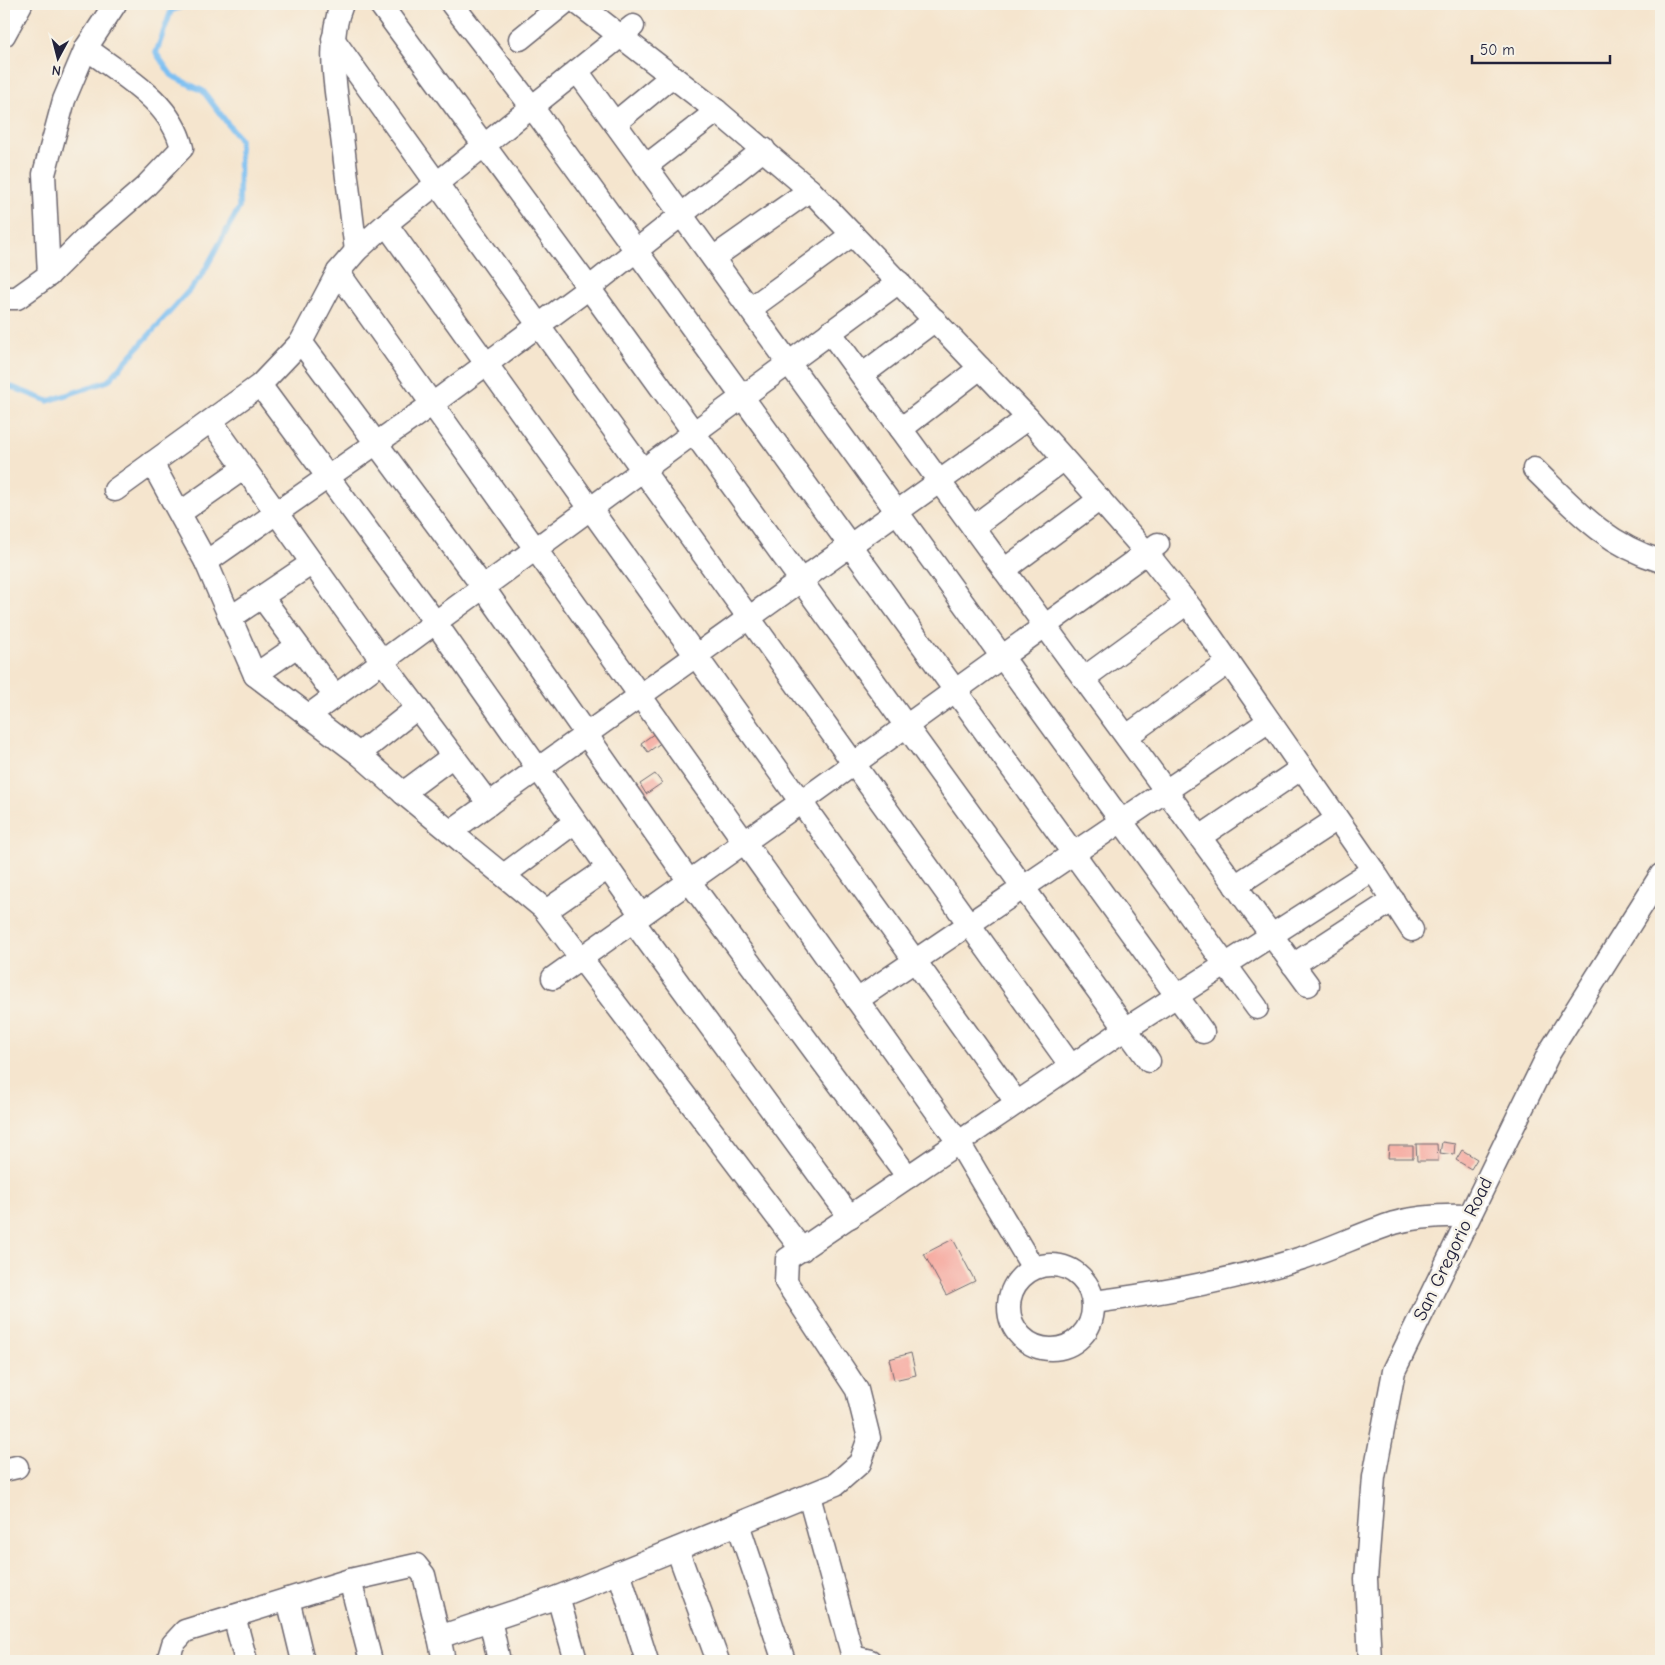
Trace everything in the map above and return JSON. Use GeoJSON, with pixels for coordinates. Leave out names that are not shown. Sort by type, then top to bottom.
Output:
{"type":"FeatureCollection","features":[{"type":"Feature","properties":{"kind":"street"},"geometry":{"type":"LineString","coordinates":[[4,35],[21,4]]}},
{"type":"Feature","properties":{"kind":"street"},"geometry":{"type":"LineString","coordinates":[[50,275],[44,174],[64,100],[86,48],[115,4]]}},
{"type":"Feature","properties":{"kind":"street"},"geometry":{"type":"LineString","coordinates":[[342,4],[337,17],[333,39],[335,75],[356,251]]}},
{"type":"Feature","properties":{"kind":"street"},"geometry":{"type":"LineString","coordinates":[[380,4],[485,145],[1127,1028],[1149,1061]]}},
{"type":"Feature","properties":{"kind":"street"},"geometry":{"type":"LineString","coordinates":[[452,4],[532,107],[743,396],[1178,996],[1202,1032]]}},
{"type":"Feature","properties":{"kind":"street"},"geometry":{"type":"LineString","coordinates":[[520,39],[562,4]]}},
{"type":"Feature","properties":{"kind":"street"},"geometry":{"type":"LineString","coordinates":[[579,4],[627,31],[672,76],[764,149],[810,190],[1028,418],[1100,499],[1152,548],[1187,603],[1230,662],[1412,930]]}},
{"type":"Feature","properties":{"kind":"street"},"geometry":{"type":"LineString","coordinates":[[115,490],[260,385],[300,342],[338,272],[356,251],[386,224],[627,31]]}},
{"type":"Feature","properties":{"kind":"street"},"geometry":{"type":"LineString","coordinates":[[333,39],[1071,1066]]}},
{"type":"Feature","properties":{"kind":"street"},"geometry":{"type":"LineString","coordinates":[[4,298],[17,298],[50,275],[84,240],[144,188],[182,148],[178,130],[161,106],[86,48]]}},
{"type":"Feature","properties":{"kind":"street"},"geometry":{"type":"LineString","coordinates":[[577,71],[1257,1008]]}},
{"type":"Feature","properties":{"kind":"street"},"geometry":{"type":"LineString","coordinates":[[615,123],[672,76]]}},
{"type":"Feature","properties":{"kind":"street"},"geometry":{"type":"LineString","coordinates":[[646,166],[717,111]]}},
{"type":"Feature","properties":{"kind":"street"},"geometry":{"type":"LineString","coordinates":[[206,562],[431,405],[589,288],[764,149]]}},
{"type":"Feature","properties":{"kind":"street"},"geometry":{"type":"LineString","coordinates":[[713,258],[810,190]]}},
{"type":"Feature","properties":{"kind":"street"},"geometry":{"type":"LineString","coordinates":[[386,224],[1017,1104]]}},
{"type":"Feature","properties":{"kind":"street"},"geometry":{"type":"LineString","coordinates":[[750,309],[853,234]]}},
{"type":"Feature","properties":{"kind":"street"},"geometry":{"type":"LineString","coordinates":[[338,272],[959,1143],[1033,1268]]}},
{"type":"Feature","properties":{"kind":"street"},"geometry":{"type":"LineString","coordinates":[[308,716],[899,282]]}},
{"type":"Feature","properties":{"kind":"street"},"geometry":{"type":"LineString","coordinates":[[862,376],[935,320]]}},
{"type":"Feature","properties":{"kind":"street"},"geometry":{"type":"LineString","coordinates":[[830,332],[1308,985]]}},
{"type":"Feature","properties":{"kind":"street"},"geometry":{"type":"LineString","coordinates":[[300,342],[483,587],[689,882],[908,1178]]}},
{"type":"Feature","properties":{"kind":"street"},"geometry":{"type":"LineString","coordinates":[[901,429],[980,368]]}},
{"type":"Feature","properties":{"kind":"street"},"geometry":{"type":"LineString","coordinates":[[260,385],[435,622],[608,868],[637,918],[850,1216]]}},
{"type":"Feature","properties":{"kind":"street"},"geometry":{"type":"LineString","coordinates":[[451,831],[1028,418]]}},
{"type":"Feature","properties":{"kind":"street"},"geometry":{"type":"LineString","coordinates":[[210,421],[382,661],[489,804]]}},
{"type":"Feature","properties":{"kind":"street"},"geometry":{"type":"LineString","coordinates":[[973,527],[1064,460]]}},
{"type":"Feature","properties":{"kind":"street"},"geometry":{"type":"LineString","coordinates":[[152,463],[206,562],[255,674],[359,754],[403,794],[451,831],[546,911],[802,1250]]}},
{"type":"Feature","properties":{"kind":"street"},"geometry":{"type":"LineString","coordinates":[[180,514],[244,468]]}},
{"type":"Feature","properties":{"kind":"street"},"geometry":{"type":"LineString","coordinates":[[1534,469],[1595,528],[1637,554],[1661,561]]}},
{"type":"Feature","properties":{"kind":"street"},"geometry":{"type":"LineString","coordinates":[[1004,570],[1100,499]]}},
{"type":"Feature","properties":{"kind":"street"},"geometry":{"type":"LineString","coordinates":[[554,978],[746,842],[1152,548]]}},
{"type":"Feature","properties":{"kind":"street"},"geometry":{"type":"LineString","coordinates":[[230,618],[312,563]]}},
{"type":"Feature","properties":{"kind":"street"},"geometry":{"type":"LineString","coordinates":[[262,597],[334,696]]}},
{"type":"Feature","properties":{"kind":"street"},"geometry":{"type":"LineString","coordinates":[[1084,678],[1187,603]]}},
{"type":"Feature","properties":{"kind":"street"},"geometry":{"type":"LineString","coordinates":[[255,674],[297,646]]}},
{"type":"Feature","properties":{"kind":"street"},"geometry":{"type":"LineString","coordinates":[[1126,736],[1230,662]]}},
{"type":"Feature","properties":{"kind":"street"},"geometry":{"type":"LineString","coordinates":[[359,754],[417,708]]}},
{"type":"Feature","properties":{"kind":"street"},"geometry":{"type":"LineString","coordinates":[[857,1000],[1123,822],[1269,721]]}},
{"type":"Feature","properties":{"kind":"street"},"geometry":{"type":"LineString","coordinates":[[403,794],[453,756]]}},
{"type":"Feature","properties":{"kind":"street"},"geometry":{"type":"LineString","coordinates":[[1200,837],[1302,768]]}},
{"type":"Feature","properties":{"kind":"street"},"geometry":{"type":"LineString","coordinates":[[1235,886],[1337,819]]}},
{"type":"Feature","properties":{"kind":"street"},"geometry":{"type":"LineString","coordinates":[[504,875],[575,822]]}},
{"type":"Feature","properties":{"kind":"street"},"geometry":{"type":"LineString","coordinates":[[546,911],[608,868]]}},
{"type":"Feature","properties":{"kind":"street"},"geometry":{"type":"LineString","coordinates":[[439,1637],[558,1597],[836,1484],[860,1463],[869,1438],[857,1390],[786,1282],[787,1259],[1127,1028],[1373,870]]}},
{"type":"Feature","properties":{"kind":"street","name":"San Gregorio Road"},"geometry":{"type":"LineString","coordinates":[[1370,1661],[1366,1579],[1374,1477],[1394,1371],[1549,1053],[1661,875]]}},
{"type":"Feature","properties":{"kind":"street"},"geometry":{"type":"LineString","coordinates":[[1293,965],[1393,900]]}},
{"type":"Feature","properties":{"kind":"street"},"geometry":{"type":"LineString","coordinates":[[1094,1302],[1166,1292],[1244,1274],[1302,1258],[1394,1223],[1434,1215],[1469,1216]]}},
{"type":"Feature","properties":{"kind":"street"},"geometry":{"type":"LineString","coordinates":[[1053,1265],[1072,1270],[1087,1284],[1094,1302],[1091,1322],[1079,1340],[1060,1349],[1040,1348],[1022,1338],[1010,1321],[1009,1300],[1017,1281],[1033,1268],[1053,1265]]}},
{"type":"Feature","properties":{"kind":"street"},"geometry":{"type":"LineString","coordinates":[[809,1496],[853,1657],[870,1661]]}},
{"type":"Feature","properties":{"kind":"street"},"geometry":{"type":"LineString","coordinates":[[738,1524],[784,1661]]}},
{"type":"Feature","properties":{"kind":"street"},"geometry":{"type":"LineString","coordinates":[[676,1549],[718,1661]]}},
{"type":"Feature","properties":{"kind":"street"},"geometry":{"type":"LineString","coordinates":[[168,1661],[173,1644],[184,1631],[350,1580],[416,1565],[424,1575],[444,1661]]}},
{"type":"Feature","properties":{"kind":"street"},"geometry":{"type":"LineString","coordinates":[[619,1572],[647,1661]]}},
{"type":"Feature","properties":{"kind":"street"},"geometry":{"type":"LineString","coordinates":[[350,1580],[371,1661]]}},
{"type":"Feature","properties":{"kind":"street"},"geometry":{"type":"LineString","coordinates":[[558,1597],[576,1661]]}},
{"type":"Feature","properties":{"kind":"street"},"geometry":{"type":"LineString","coordinates":[[288,1599],[303,1661]]}},
{"type":"Feature","properties":{"kind":"street"},"geometry":{"type":"LineString","coordinates":[[234,1616],[246,1661]]}},
{"type":"Feature","properties":{"kind":"street"},"geometry":{"type":"LineString","coordinates":[[490,1619],[499,1661]]}},
{"type":"Feature","properties":{"kind":"building"},"geometry":{"type":"Polygon","coordinates":[[[655,733],[662,742],[648,752],[641,743],[655,733]]]}},
{"type":"Feature","properties":{"kind":"building"},"geometry":{"type":"Polygon","coordinates":[[[655,774],[662,783],[646,794],[640,784],[655,774]]]}},
{"type":"Feature","properties":{"kind":"building"},"geometry":{"type":"Polygon","coordinates":[[[1442,1142],[1455,1144],[1454,1155],[1440,1153],[1442,1142]]]}},
{"type":"Feature","properties":{"kind":"building"},"geometry":{"type":"Polygon","coordinates":[[[1416,1144],[1437,1144],[1438,1161],[1417,1161],[1416,1144]]]}},
{"type":"Feature","properties":{"kind":"building"},"geometry":{"type":"Polygon","coordinates":[[[1389,1146],[1413,1146],[1413,1158],[1388,1158],[1389,1146]]]}},
{"type":"Feature","properties":{"kind":"building"},"geometry":{"type":"Polygon","coordinates":[[[1462,1150],[1477,1159],[1471,1169],[1456,1160],[1462,1150]]]}},
{"type":"Feature","properties":{"kind":"building"},"geometry":{"type":"Polygon","coordinates":[[[953,1239],[975,1281],[946,1295],[924,1254],[953,1239]]]}},
{"type":"Feature","properties":{"kind":"building"},"geometry":{"type":"Polygon","coordinates":[[[911,1353],[916,1375],[894,1380],[889,1359],[911,1353]]]}},
{"type":"Feature","properties":{"kind":"waterway"},"geometry":{"type":"LineString","coordinates":[[4,384],[48,401],[108,381],[201,277],[239,208],[240,140],[203,91],[172,76],[156,53],[171,11],[188,4]]}}]}
